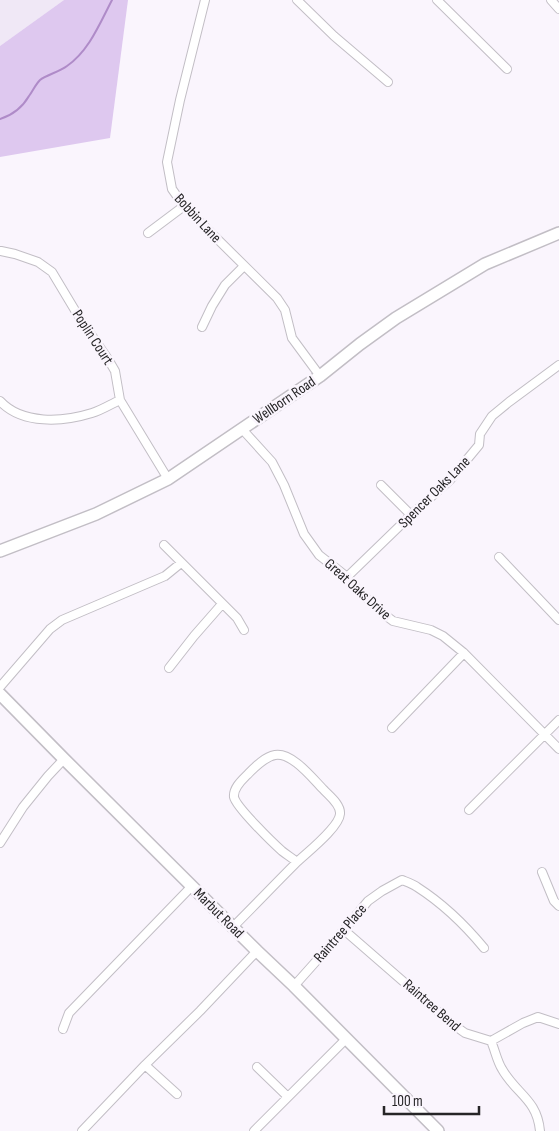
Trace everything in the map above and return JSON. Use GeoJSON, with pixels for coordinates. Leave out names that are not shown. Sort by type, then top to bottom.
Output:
{"type":"FeatureCollection","features":[{"type":"Feature","properties":{"kind":"street","name":"Bobbin Lane"},"geometry":{"type":"LineString","coordinates":[[205,0],[180,100],[167,162],[172,189],[184,206],[277,298],[285,310],[292,338],[320,376]]}},
{"type":"Feature","properties":{"kind":"street"},"geometry":{"type":"LineString","coordinates":[[297,0],[334,36],[388,82]]}},
{"type":"Feature","properties":{"kind":"street"},"geometry":{"type":"LineString","coordinates":[[437,0],[507,68]]}},
{"type":"Feature","properties":{"kind":"street"},"geometry":{"type":"LineString","coordinates":[[551,0],[559,9]]}},
{"type":"Feature","properties":{"kind":"street"},"geometry":{"type":"LineString","coordinates":[[148,233],[184,206]]}},
{"type":"Feature","properties":{"kind":"street","name":"Wellborn Road"},"geometry":{"type":"LineString","coordinates":[[0,551],[96,514],[168,479],[320,376],[396,318],[485,264],[559,233]]}},
{"type":"Feature","properties":{"kind":"street","name":"Poplin Court"},"geometry":{"type":"LineString","coordinates":[[1,251],[38,262],[52,272],[115,371],[120,400],[168,479]]}},
{"type":"Feature","properties":{"kind":"street"},"geometry":{"type":"LineString","coordinates":[[202,326],[225,285],[244,266]]}},
{"type":"Feature","properties":{"kind":"street","name":"Spencer Oaks Lane"},"geometry":{"type":"LineString","coordinates":[[347,577],[450,480],[479,445],[480,434],[492,416],[559,365]]}},
{"type":"Feature","properties":{"kind":"street"},"geometry":{"type":"LineString","coordinates":[[0,401],[16,414],[33,419],[49,419],[76,417],[94,413],[120,400]]}},
{"type":"Feature","properties":{"kind":"street","name":"Great Oaks Drive"},"geometry":{"type":"LineString","coordinates":[[242,429],[272,462],[284,485],[304,534],[319,554],[347,577],[381,612],[394,621],[431,630],[443,636],[464,653],[559,749]]}},
{"type":"Feature","properties":{"kind":"street"},"geometry":{"type":"LineString","coordinates":[[381,485],[411,515]]}},
{"type":"Feature","properties":{"kind":"street"},"geometry":{"type":"LineString","coordinates":[[164,545],[236,618],[244,630]]}},
{"type":"Feature","properties":{"kind":"street"},"geometry":{"type":"LineString","coordinates":[[499,557],[559,620]]}},
{"type":"Feature","properties":{"kind":"street"},"geometry":{"type":"LineString","coordinates":[[0,687],[50,629],[62,620],[166,576],[181,563]]}},
{"type":"Feature","properties":{"kind":"street"},"geometry":{"type":"LineString","coordinates":[[169,668],[222,604]]}},
{"type":"Feature","properties":{"kind":"street"},"geometry":{"type":"LineString","coordinates":[[392,728],[464,653]]}},
{"type":"Feature","properties":{"kind":"street","name":"Marbut Road"},"geometry":{"type":"LineString","coordinates":[[0,694],[438,1131]]}},
{"type":"Feature","properties":{"kind":"street"},"geometry":{"type":"LineString","coordinates":[[469,810],[559,720]]}},
{"type":"Feature","properties":{"kind":"street"},"geometry":{"type":"LineString","coordinates":[[233,927],[297,862],[315,847],[334,826],[340,813],[333,800],[299,766],[291,759],[282,755],[274,755],[266,758],[248,774],[235,789],[234,797],[241,810],[281,850],[297,862]]}},
{"type":"Feature","properties":{"kind":"street"},"geometry":{"type":"LineString","coordinates":[[0,843],[23,807],[64,759]]}},
{"type":"Feature","properties":{"kind":"street"},"geometry":{"type":"LineString","coordinates":[[542,872],[554,901],[559,906]]}},
{"type":"Feature","properties":{"kind":"street","name":"Raintree Place"},"geometry":{"type":"LineString","coordinates":[[294,986],[368,901],[402,880],[416,886],[433,898],[472,934],[484,948]]}},
{"type":"Feature","properties":{"kind":"street"},"geometry":{"type":"LineString","coordinates":[[63,1029],[69,1013],[192,886]]}},
{"type":"Feature","properties":{"kind":"street","name":"Raintree Bend"},"geometry":{"type":"LineString","coordinates":[[344,930],[464,1033],[491,1040]]}},
{"type":"Feature","properties":{"kind":"street"},"geometry":{"type":"LineString","coordinates":[[82,1131],[258,951]]}},
{"type":"Feature","properties":{"kind":"street"},"geometry":{"type":"LineString","coordinates":[[540,1131],[535,1110],[501,1068],[491,1040],[538,1016],[559,1024]]}},
{"type":"Feature","properties":{"kind":"street"},"geometry":{"type":"LineString","coordinates":[[254,1131],[346,1039]]}},
{"type":"Feature","properties":{"kind":"street"},"geometry":{"type":"LineString","coordinates":[[145,1065],[177,1094]]}},
{"type":"Feature","properties":{"kind":"street"},"geometry":{"type":"LineString","coordinates":[[256,1066],[288,1096]]}},
{"type":"Feature","properties":{"kind":"shaded area"},"geometry":{"type":"Polygon","coordinates":[[[0,0],[64,0],[0,46],[0,0]]]}},
{"type":"Feature","properties":{"kind":"shaded area"},"geometry":{"type":"Polygon","coordinates":[[[64,0],[128,0],[110,138],[0,157],[0,46],[64,0]]]}},
{"type":"Feature","properties":{"kind":"waterway"},"geometry":{"type":"LineString","coordinates":[[0,119],[13,113],[20,107],[40,80],[64,68],[82,53],[112,0]]}}]}
